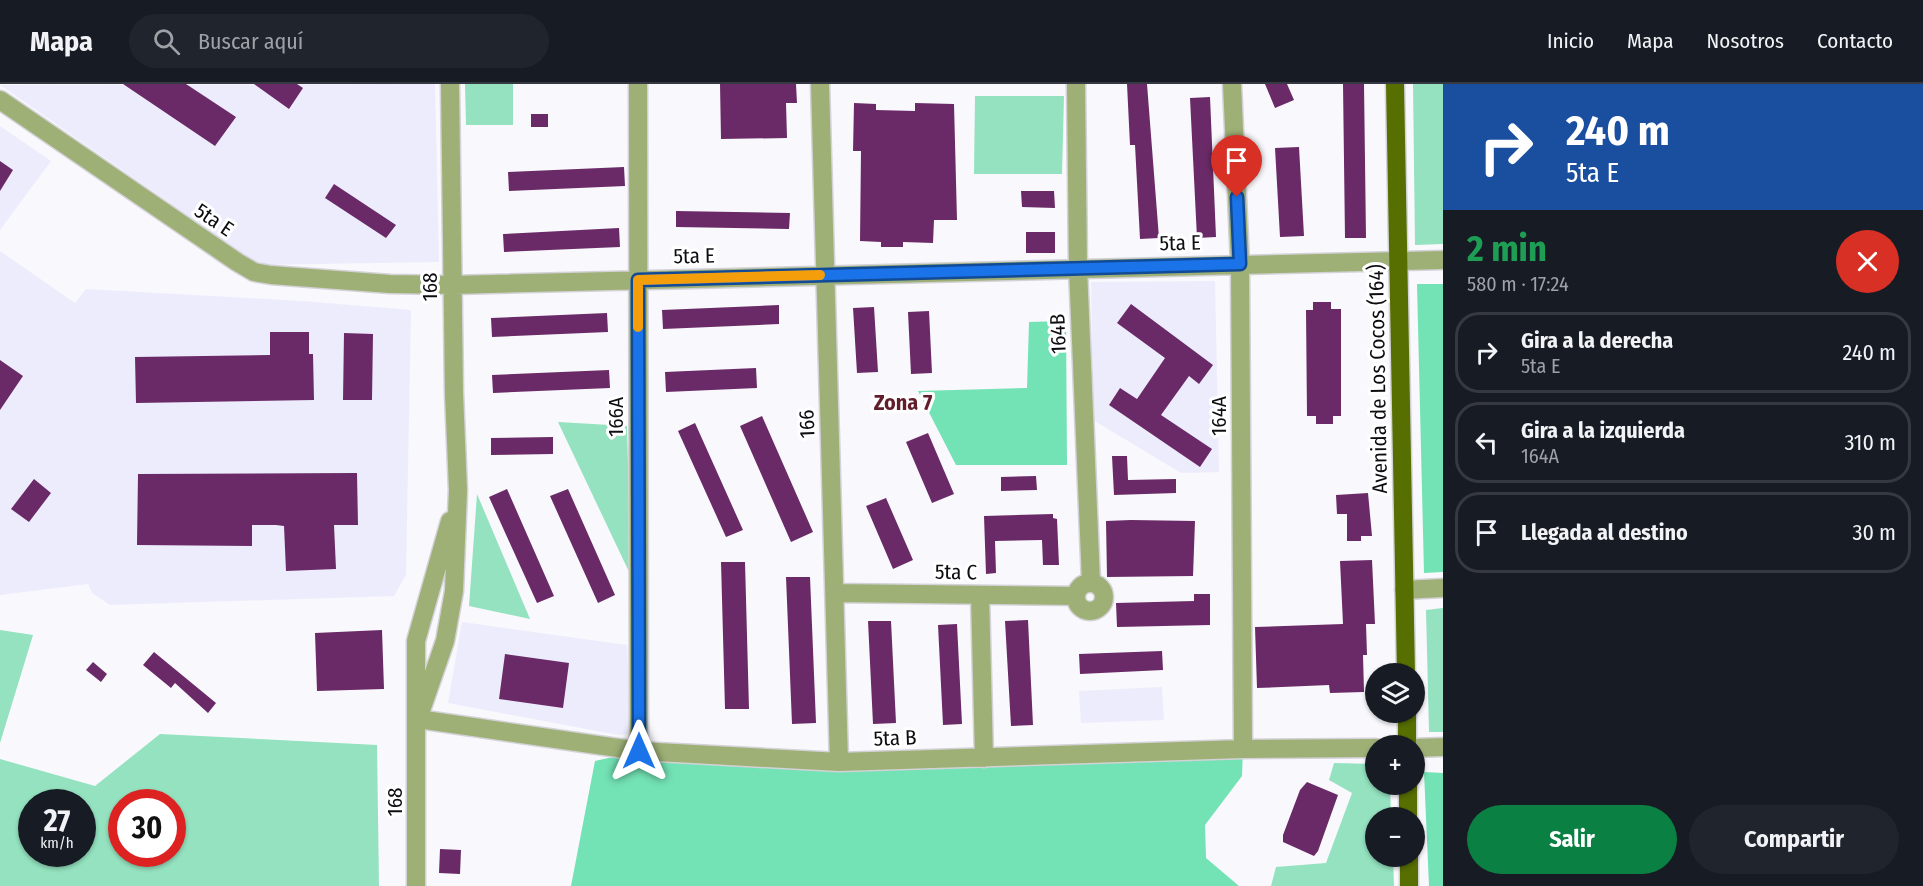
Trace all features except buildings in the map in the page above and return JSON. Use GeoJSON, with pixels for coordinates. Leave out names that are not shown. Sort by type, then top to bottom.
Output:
{"type":"FeatureCollection","features":[{"type":"Feature","properties":{"kind":"main road","name":"Avenida de Los Cocos (164)"},"geometry":{"type":"LineString","coordinates":[[1395,84],[1406,663]]}},
{"type":"Feature","properties":{"kind":"main road"},"geometry":{"type":"LineString","coordinates":[[1409,867],[1409,886]]}},
{"type":"Feature","properties":{"kind":"street","name":"168"},"geometry":{"type":"LineString","coordinates":[[418,719],[445,641],[454,591],[458,490],[450,84]]}},
{"type":"Feature","properties":{"kind":"street","name":"166A"},"geometry":{"type":"LineString","coordinates":[[638,84],[639,751]]}},
{"type":"Feature","properties":{"kind":"street","name":"166"},"geometry":{"type":"LineString","coordinates":[[820,84],[839,762]]}},
{"type":"Feature","properties":{"kind":"street","name":"164B"},"geometry":{"type":"LineString","coordinates":[[1076,84],[1078,268],[1091,582]]}},
{"type":"Feature","properties":{"kind":"street","name":"164A"},"geometry":{"type":"LineString","coordinates":[[1233,84],[1240,264],[1243,748]]}},
{"type":"Feature","properties":{"kind":"street","name":"5ta E"},"geometry":{"type":"LineString","coordinates":[[0,100],[254,272],[390,284],[453,285],[1443,260]]}},
{"type":"Feature","properties":{"kind":"street","name":"168"},"geometry":{"type":"LineString","coordinates":[[416,886],[418,719],[416,641],[458,490]]}},
{"type":"Feature","properties":{"kind":"street"},"geometry":{"type":"LineString","coordinates":[[1091,582],[1096,583],[1104,591],[1101,606],[1093,610],[1084,609],[1078,603],[1076,596],[1082,585],[1091,582]]}},
{"type":"Feature","properties":{"kind":"street"},"geometry":{"type":"LineString","coordinates":[[1404,590],[1443,588]]}},
{"type":"Feature","properties":{"kind":"street","name":"5ta C"},"geometry":{"type":"LineString","coordinates":[[835,593],[1076,596]]}},
{"type":"Feature","properties":{"kind":"street"},"geometry":{"type":"LineString","coordinates":[[980,595],[984,758]]}},
{"type":"Feature","properties":{"kind":"street","name":"5ta B"},"geometry":{"type":"LineString","coordinates":[[418,719],[639,751],[839,762],[1243,748],[1365,748]]}},
{"type":"Feature","properties":{"kind":"street"},"geometry":{"type":"LineString","coordinates":[[1425,747],[1443,747]]}},
{"type":"Feature","properties":{"kind":"shaded area"},"geometry":{"type":"Polygon","coordinates":[[[435,84],[439,262],[259,265],[0,85],[435,84]]]}},
{"type":"Feature","properties":{"kind":"shaded area"},"geometry":{"type":"Polygon","coordinates":[[[0,126],[51,161],[0,230],[0,126]]]}},
{"type":"Feature","properties":{"kind":"shaded area"},"geometry":{"type":"Polygon","coordinates":[[[0,251],[75,303],[86,289],[302,301],[411,310],[406,575],[394,596],[110,605],[92,593],[88,584],[0,595],[0,251]]]}},
{"type":"Feature","properties":{"kind":"shaded area"},"geometry":{"type":"Polygon","coordinates":[[[1215,281],[1219,472],[1181,473],[1093,420],[1091,282],[1215,281]]]}},
{"type":"Feature","properties":{"kind":"shaded area"},"geometry":{"type":"Polygon","coordinates":[[[462,622],[627,645],[631,728],[628,734],[618,735],[448,703],[462,622]]]}},
{"type":"Feature","properties":{"kind":"shaded area"},"geometry":{"type":"Polygon","coordinates":[[[1162,687],[1164,720],[1081,723],[1079,691],[1162,687]]]}},
{"type":"Feature","properties":{"kind":"green space"},"geometry":{"type":"Polygon","coordinates":[[[465,84],[513,84],[513,125],[466,125],[465,84]]]}},
{"type":"Feature","properties":{"kind":"green space"},"geometry":{"type":"Polygon","coordinates":[[[1413,84],[1443,84],[1443,244],[1415,245],[1413,84]]]}},
{"type":"Feature","properties":{"kind":"green space"},"geometry":{"type":"Polygon","coordinates":[[[975,96],[1064,96],[1062,174],[974,174],[975,96]]]}},
{"type":"Feature","properties":{"kind":"green space"},"geometry":{"type":"Polygon","coordinates":[[[1417,284],[1443,284],[1443,572],[1424,573],[1417,284]]]}},
{"type":"Feature","properties":{"kind":"green space"},"geometry":{"type":"Polygon","coordinates":[[[1066,321],[1067,465],[956,465],[918,391],[1027,388],[1029,322],[1066,321]]]}},
{"type":"Feature","properties":{"kind":"green space"},"geometry":{"type":"Polygon","coordinates":[[[558,422],[627,426],[631,576],[558,422]]]}},
{"type":"Feature","properties":{"kind":"green space"},"geometry":{"type":"Polygon","coordinates":[[[477,494],[530,619],[469,606],[477,494]]]}},
{"type":"Feature","properties":{"kind":"green space"},"geometry":{"type":"Polygon","coordinates":[[[1443,608],[1443,732],[1429,732],[1426,610],[1443,608]]]}},
{"type":"Feature","properties":{"kind":"green space"},"geometry":{"type":"Polygon","coordinates":[[[0,630],[33,635],[0,743],[0,630]]]}},
{"type":"Feature","properties":{"kind":"green space"},"geometry":{"type":"Polygon","coordinates":[[[160,734],[377,745],[379,886],[0,886],[0,759],[95,786],[160,734]]]}},
{"type":"Feature","properties":{"kind":"green space"},"geometry":{"type":"Polygon","coordinates":[[[1243,749],[1242,776],[1205,825],[1206,858],[1239,886],[571,886],[595,761],[639,751],[839,762],[1243,749]]]}},
{"type":"Feature","properties":{"kind":"green space"},"geometry":{"type":"Polygon","coordinates":[[[1334,763],[1365,764],[1365,795],[1390,795],[1391,807],[1365,807],[1365,867],[1393,867],[1394,886],[1271,886],[1276,867],[1326,863],[1352,793],[1329,780],[1334,763]]]}},
{"type":"Feature","properties":{"kind":"green space"},"geometry":{"type":"Polygon","coordinates":[[[1425,772],[1443,773],[1443,886],[1429,886],[1425,772]]]}},
{"type":"Feature","properties":{"kind":"slow traffic"},"geometry":{"type":"LineString","coordinates":[[638,327],[638,280],[820,275]]}},
{"type":"Feature","properties":{"kind":"district","name":"Zona 7"},"geometry":{"type":"Point","coordinates":[903,402]}},
{"type":"Feature","properties":{"kind":"route"},"geometry":{"type":"LineString","coordinates":[[639,751],[638,280],[1240,264],[1237,197]]}}]}
